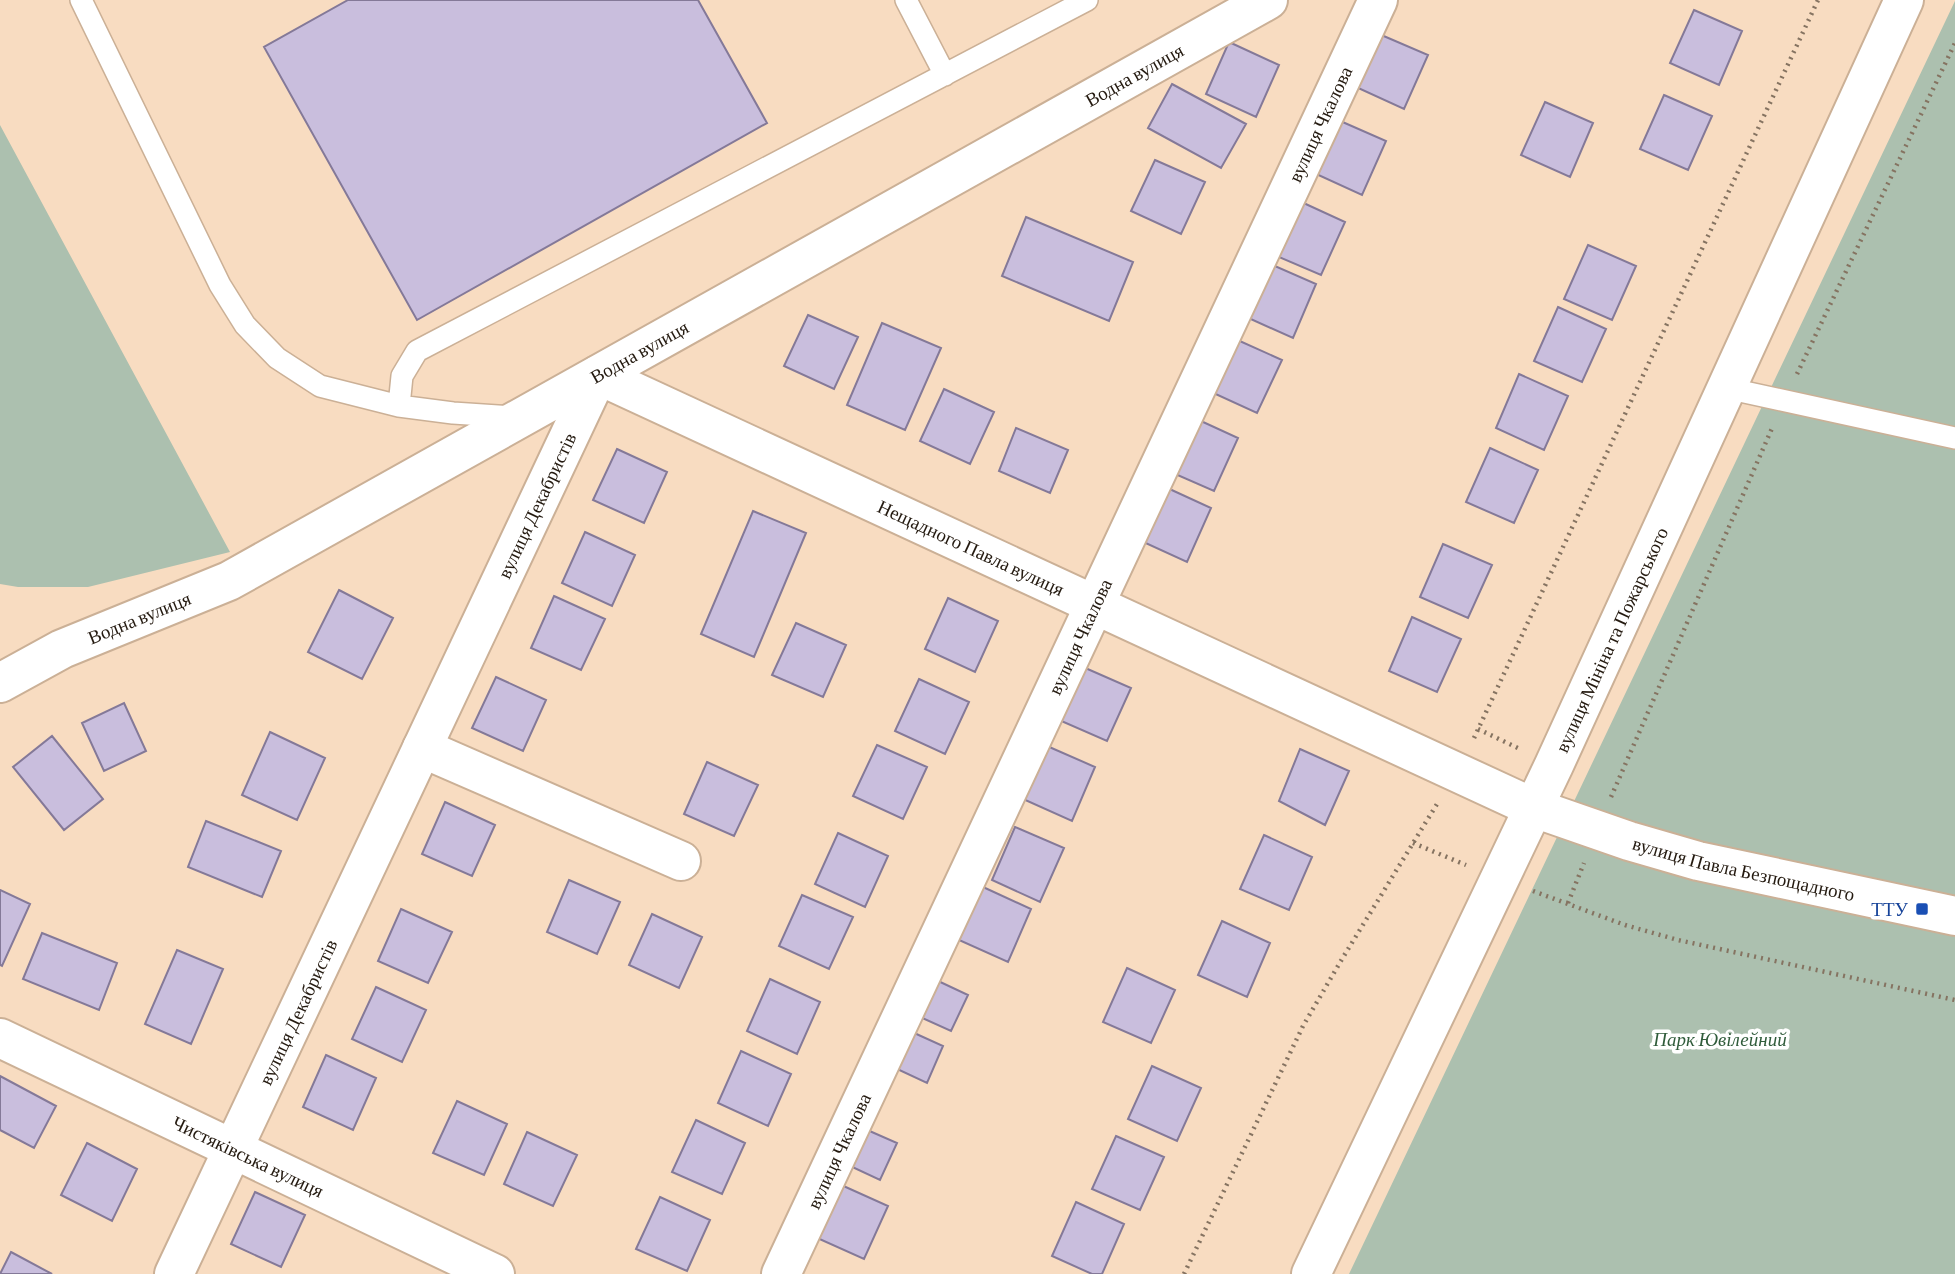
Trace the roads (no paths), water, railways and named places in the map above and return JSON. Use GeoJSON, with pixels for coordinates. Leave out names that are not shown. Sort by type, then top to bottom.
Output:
{"type":"FeatureCollection","features":[{"type":"Feature","properties":{"kind":"street","name":"Водна вулиця"},"geometry":{"type":"LineString","coordinates":[[0,683],[62,649],[229,581],[1268,0]]}},
{"type":"Feature","properties":{"kind":"street","name":"вулиця Чкалова"},"geometry":{"type":"LineString","coordinates":[[781,1274],[1378,0]]}},
{"type":"Feature","properties":{"kind":"street","name":"вулиця Мініна та Пожарського"},"geometry":{"type":"LineString","coordinates":[[1311,1274],[1534,808],[1904,0]]}},
{"type":"Feature","properties":{"kind":"street","name":"Нещадного Павла вулиця"},"geometry":{"type":"LineString","coordinates":[[598,375],[1534,808]]}},
{"type":"Feature","properties":{"kind":"street","name":"вулиця Декабристів"},"geometry":{"type":"LineString","coordinates":[[174,1274],[598,375]]}},
{"type":"Feature","properties":{"kind":"street"},"geometry":{"type":"LineString","coordinates":[[422,748],[681,861]]}},
{"type":"Feature","properties":{"kind":"street","name":"вулиця Павла Безпощадного"},"geometry":{"type":"LineString","coordinates":[[1534,808],[1699,862],[1955,916]]}},
{"type":"Feature","properties":{"kind":"street","name":"Чистяківська вулиця"},"geometry":{"type":"LineString","coordinates":[[0,1038],[495,1274]]}},
{"type":"Feature","properties":{"kind":"lane"},"geometry":{"type":"LineString","coordinates":[[81,0],[220,285],[245,325],[277,358],[320,386],[400,406],[453,413],[522,417]]}},
{"type":"Feature","properties":{"kind":"lane"},"geometry":{"type":"LineString","coordinates":[[906,0],[945,75]]}},
{"type":"Feature","properties":{"kind":"lane"},"geometry":{"type":"LineString","coordinates":[[400,406],[402,376],[417,351],[1087,0]]}},
{"type":"Feature","properties":{"kind":"lane"},"geometry":{"type":"LineString","coordinates":[[1726,388],[1955,438]]}},
{"type":"Feature","properties":{"kind":"place","name":"ТТУ"},"geometry":{"type":"Point","coordinates":[1922,909]}},
{"type":"Feature","properties":{"kind":"park label","name":"Парк Ювілейний"},"geometry":{"type":"Point","coordinates":[1720,1039]}}]}
